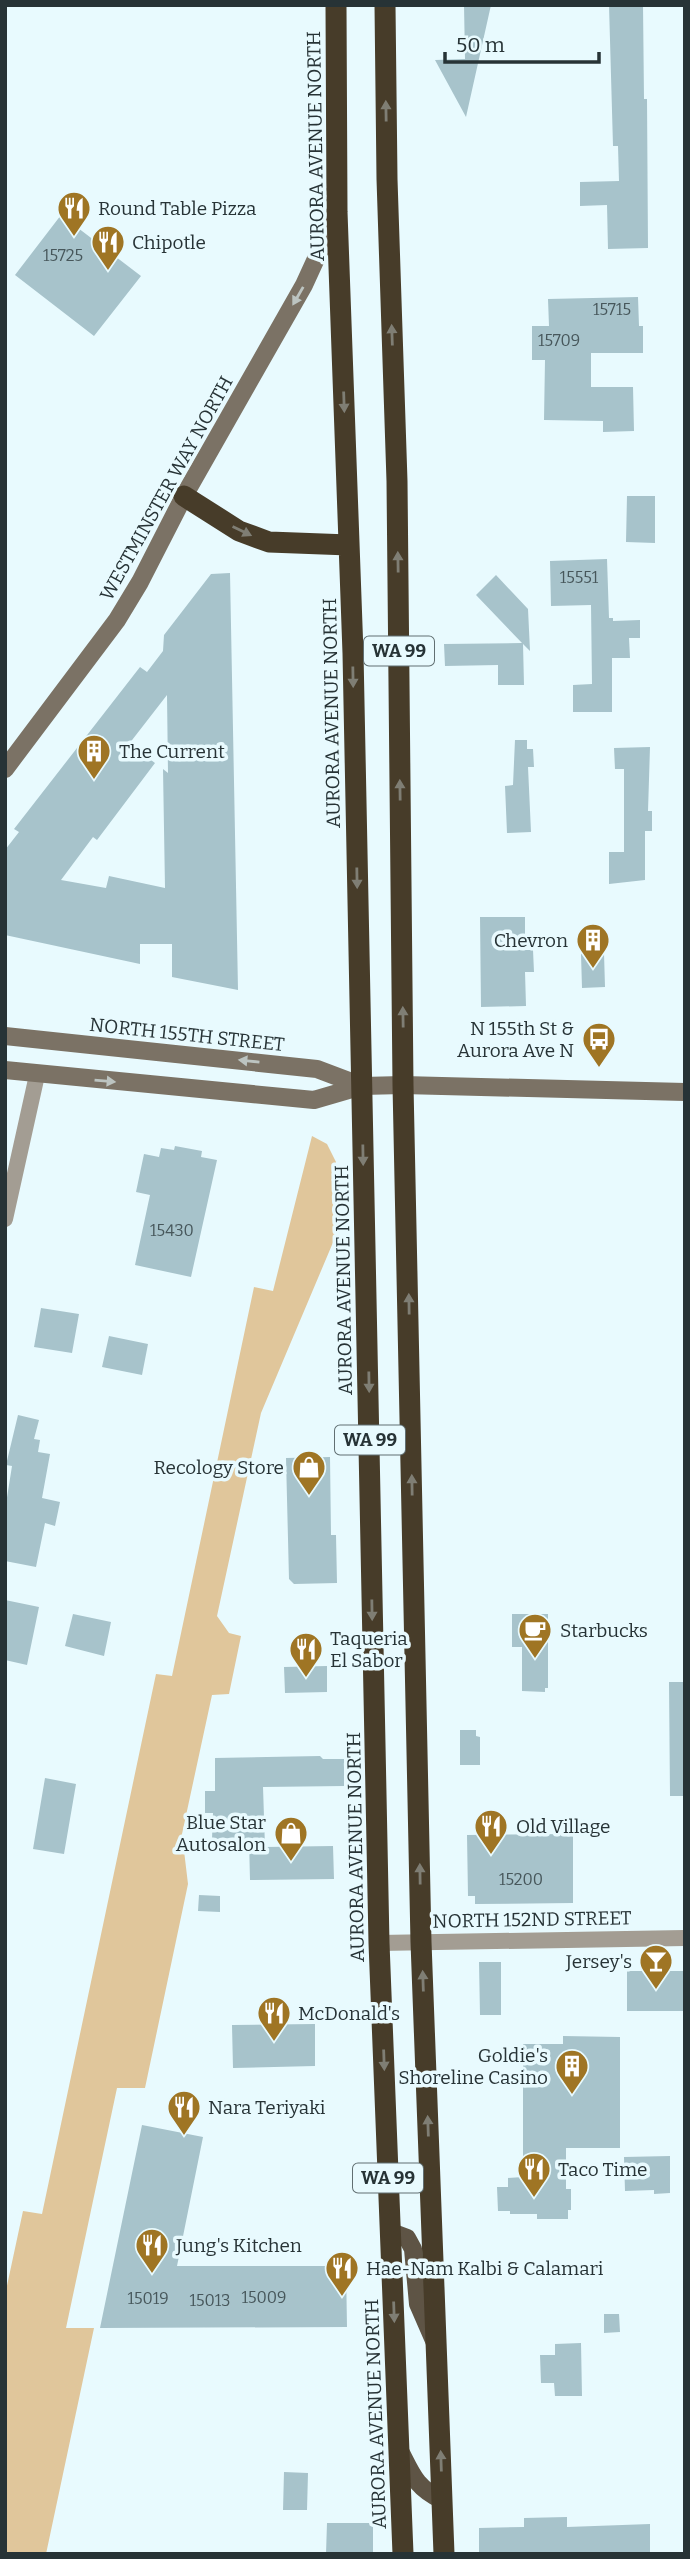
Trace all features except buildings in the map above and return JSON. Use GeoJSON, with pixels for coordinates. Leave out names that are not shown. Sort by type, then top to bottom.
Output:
{"type":"FeatureCollection","features":[{"type":"Feature","properties":{"kind":"highway","name":"AURORA AVENUE NORTH"},"geometry":{"type":"LineString","coordinates":[[336,5],[337,212],[349,545],[379,1943],[403,2554]]}},
{"type":"Feature","properties":{"kind":"highway","name":"WA 99"},"geometry":{"type":"LineString","coordinates":[[385,5],[387,179],[397,481],[403,1085],[421,1942],[444,2554]]}},
{"type":"Feature","properties":{"kind":"highway"},"geometry":{"type":"LineString","coordinates":[[184,496],[239,531],[269,542],[349,545]]}},
{"type":"Feature","properties":{"kind":"main road"},"geometry":{"type":"LineString","coordinates":[[391,2232],[407,2238],[411,2243],[421,2317],[437,2346]]}},
{"type":"Feature","properties":{"kind":"main road"},"geometry":{"type":"LineString","coordinates":[[399,2449],[418,2484],[425,2492],[442,2500]]}},
{"type":"Feature","properties":{"kind":"street","name":"WESTMINSTER WAY NORTH"},"geometry":{"type":"LineString","coordinates":[[5,769],[117,620],[140,582],[184,496],[304,285],[337,212]]}},
{"type":"Feature","properties":{"kind":"street","name":"NORTH 155TH STREET"},"geometry":{"type":"LineString","coordinates":[[5,1036],[317,1069],[362,1086]]}},
{"type":"Feature","properties":{"kind":"street","name":"NORTH 155TH STREET"},"geometry":{"type":"LineString","coordinates":[[5,1070],[314,1100],[362,1086],[403,1085],[685,1092]]}},
{"type":"Feature","properties":{"kind":"street"},"geometry":{"type":"LineString","coordinates":[[5,1219],[37,1075]]}},
{"type":"Feature","properties":{"kind":"street","name":"NORTH 152ND STREET"},"geometry":{"type":"LineString","coordinates":[[379,1943],[685,1938]]}},
{"type":"Feature","properties":{"kind":"shaded area"},"geometry":{"type":"Polygon","coordinates":[[[312,1136],[327,1144],[336,1162],[337,1233],[261,1413],[217,1616],[229,1633],[241,1636],[229,1694],[212,1695],[182,1834],[188,1884],[145,2088],[117,2088],[66,2328],[94,2328],[46,2554],[5,2554],[5,2295],[23,2211],[42,2214],[156,1674],[172,1676],[254,1287],[273,1291],[312,1136]]]}},
{"type":"Feature","properties":{"kind":"place","name":"Round Table Pizza"},"geometry":{"type":"Point","coordinates":[74,238]}},
{"type":"Feature","properties":{"kind":"place","name":"Chipotle"},"geometry":{"type":"Point","coordinates":[108,272]}},
{"type":"Feature","properties":{"kind":"place","name":"The Current"},"geometry":{"type":"Point","coordinates":[94,781]}},
{"type":"Feature","properties":{"kind":"place","name":"Chevron"},"geometry":{"type":"Point","coordinates":[593,970]}},
{"type":"Feature","properties":{"kind":"place","name":"N 155th St & Aurora Ave N"},"geometry":{"type":"Point","coordinates":[599,1069]}},
{"type":"Feature","properties":{"kind":"place","name":"Recology Store"},"geometry":{"type":"Point","coordinates":[309,1497]}},
{"type":"Feature","properties":{"kind":"place","name":"Starbucks"},"geometry":{"type":"Point","coordinates":[535,1660]}},
{"type":"Feature","properties":{"kind":"place","name":"Taqueria El Sabor"},"geometry":{"type":"Point","coordinates":[306,1679]}},
{"type":"Feature","properties":{"kind":"place","name":"Old Village"},"geometry":{"type":"Point","coordinates":[491,1856]}},
{"type":"Feature","properties":{"kind":"place","name":"Blue Star Autosalon"},"geometry":{"type":"Point","coordinates":[291,1863]}},
{"type":"Feature","properties":{"kind":"place","name":"Jersey's"},"geometry":{"type":"Point","coordinates":[656,1991]}},
{"type":"Feature","properties":{"kind":"place","name":"McDonald's"},"geometry":{"type":"Point","coordinates":[274,2043]}},
{"type":"Feature","properties":{"kind":"place","name":"Goldie's Shoreline Casino"},"geometry":{"type":"Point","coordinates":[572,2096]}},
{"type":"Feature","properties":{"kind":"place","name":"Nara Teriyaki"},"geometry":{"type":"Point","coordinates":[184,2137]}},
{"type":"Feature","properties":{"kind":"place","name":"Taco Time"},"geometry":{"type":"Point","coordinates":[534,2199]}},
{"type":"Feature","properties":{"kind":"place","name":"Jung's Kitchen"},"geometry":{"type":"Point","coordinates":[152,2275]}},
{"type":"Feature","properties":{"kind":"place","name":"Hae-Nam Kalbi & Calamari"},"geometry":{"type":"Point","coordinates":[342,2298]}}]}
